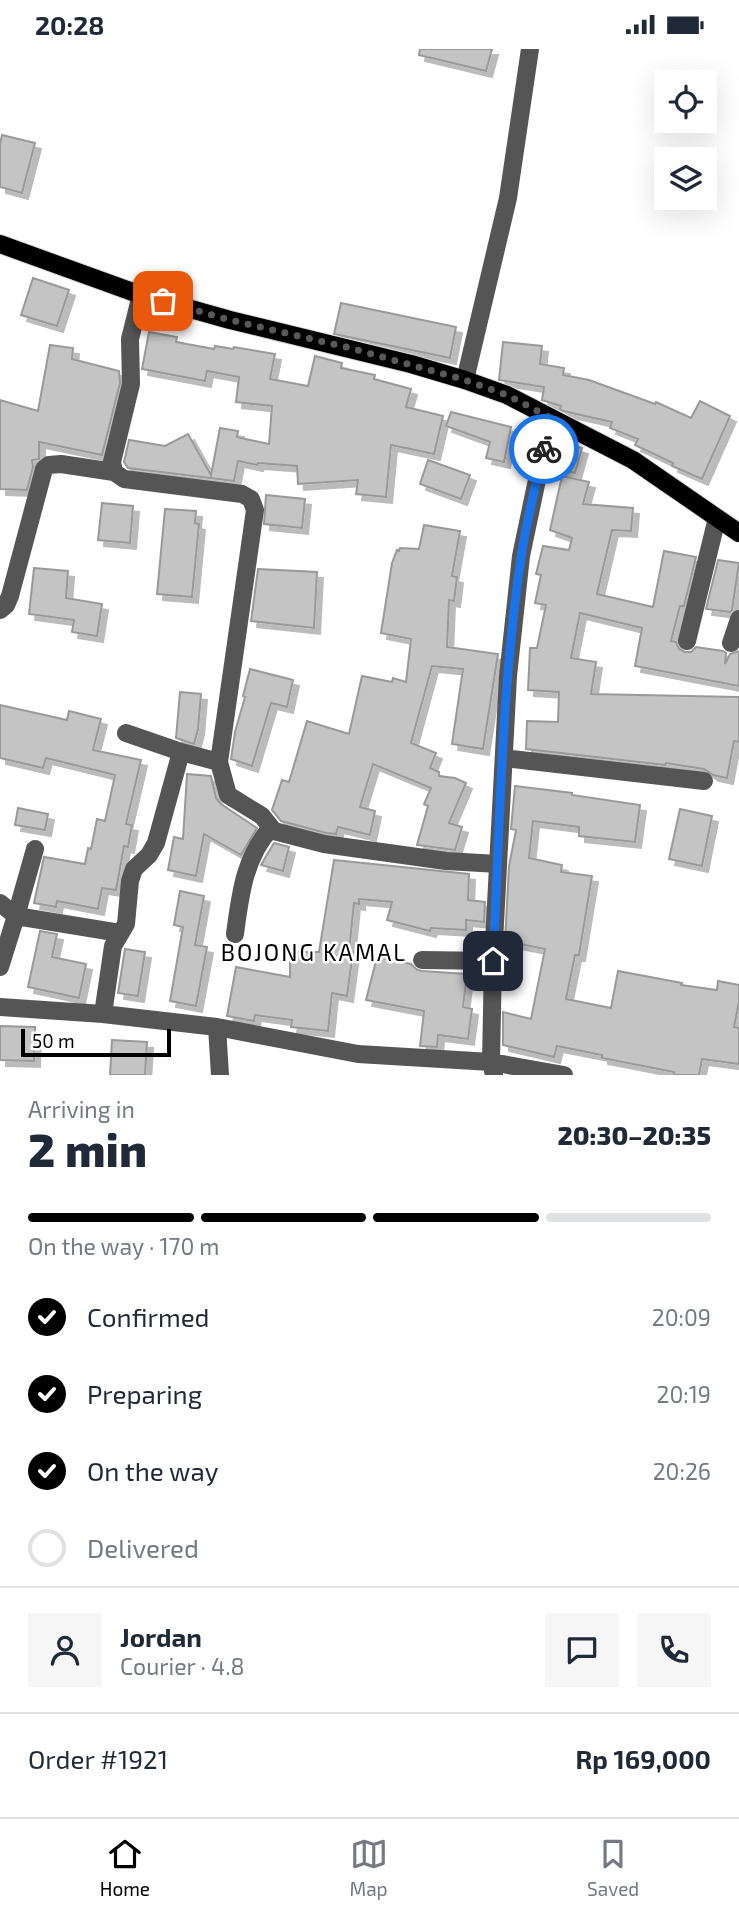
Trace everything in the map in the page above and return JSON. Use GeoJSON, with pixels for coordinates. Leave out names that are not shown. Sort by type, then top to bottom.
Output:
{"type":"FeatureCollection","features":[{"type":"Feature","properties":{"kind":"main road"},"geometry":{"type":"LineString","coordinates":[[0,244],[141,295],[230,320],[350,348],[465,380],[507,395],[633,460],[739,533]]}},
{"type":"Feature","properties":{"kind":"street"},"geometry":{"type":"LineString","coordinates":[[465,380],[508,198],[530,49]]}},
{"type":"Feature","properties":{"kind":"street"},"geometry":{"type":"LineString","coordinates":[[114,472],[112,462],[131,384],[130,339],[141,295]]}},
{"type":"Feature","properties":{"kind":"street"},"geometry":{"type":"LineString","coordinates":[[492,1068],[493,961],[508,676],[521,556],[551,418]]}},
{"type":"Feature","properties":{"kind":"street"},"geometry":{"type":"LineString","coordinates":[[0,610],[10,596],[47,466],[56,463],[114,472],[124,479],[242,494],[251,499],[255,510],[219,762],[228,796],[262,816],[271,828],[324,844],[446,861],[498,864]]}},
{"type":"Feature","properties":{"kind":"street"},"geometry":{"type":"LineString","coordinates":[[687,641],[717,518]]}},
{"type":"Feature","properties":{"kind":"street"},"geometry":{"type":"LineString","coordinates":[[731,643],[739,619]]}},
{"type":"Feature","properties":{"kind":"street"},"geometry":{"type":"LineString","coordinates":[[126,733],[219,762]]}},
{"type":"Feature","properties":{"kind":"street"},"geometry":{"type":"LineString","coordinates":[[103,1014],[113,946],[126,924],[130,881],[134,869],[149,855],[156,843],[181,752]]}},
{"type":"Feature","properties":{"kind":"street"},"geometry":{"type":"LineString","coordinates":[[503,758],[704,781]]}},
{"type":"Feature","properties":{"kind":"street"},"geometry":{"type":"LineString","coordinates":[[235,934],[242,883],[260,843],[271,828]]}},
{"type":"Feature","properties":{"kind":"street"},"geometry":{"type":"LineString","coordinates":[[0,967],[35,849]]}},
{"type":"Feature","properties":{"kind":"street"},"geometry":{"type":"LineString","coordinates":[[0,903],[16,916],[120,933]]}},
{"type":"Feature","properties":{"kind":"street"},"geometry":{"type":"LineString","coordinates":[[422,960],[493,961]]}},
{"type":"Feature","properties":{"kind":"street"},"geometry":{"type":"LineString","coordinates":[[0,1007],[103,1014],[217,1027],[358,1054],[564,1075]]}},
{"type":"Feature","properties":{"kind":"street"},"geometry":{"type":"LineString","coordinates":[[217,1027],[220,1075]]}},
{"type":"Feature","properties":{"kind":"building"},"geometry":{"type":"Polygon","coordinates":[[[420,49],[492,49],[486,71],[419,55],[420,49]]]}},
{"type":"Feature","properties":{"kind":"building"},"geometry":{"type":"Polygon","coordinates":[[[2,135],[35,143],[22,193],[0,187],[2,135]]]}},
{"type":"Feature","properties":{"kind":"building"},"geometry":{"type":"Polygon","coordinates":[[[33,278],[69,290],[57,326],[21,315],[33,278]]]}},
{"type":"Feature","properties":{"kind":"building"},"geometry":{"type":"Polygon","coordinates":[[[341,303],[456,327],[450,358],[334,334],[341,303]]]}},
{"type":"Feature","properties":{"kind":"building"},"geometry":{"type":"Polygon","coordinates":[[[149,332],[177,337],[176,342],[214,349],[215,346],[234,347],[275,354],[270,379],[308,386],[315,356],[342,363],[341,368],[375,375],[374,379],[411,389],[406,407],[443,416],[434,454],[391,445],[386,497],[356,494],[358,480],[298,484],[297,466],[257,465],[238,461],[234,481],[128,468],[124,462],[129,440],[165,446],[188,434],[211,475],[220,428],[238,431],[237,437],[269,444],[272,406],[236,402],[239,377],[207,371],[205,381],[142,369],[149,332]]]}},
{"type":"Feature","properties":{"kind":"building"},"geometry":{"type":"Polygon","coordinates":[[[503,342],[542,346],[540,364],[564,368],[563,375],[589,380],[655,404],[656,402],[691,418],[700,401],[730,416],[702,479],[635,445],[638,439],[610,428],[612,422],[563,411],[561,406],[542,400],[544,387],[499,380],[503,342]]]}},
{"type":"Feature","properties":{"kind":"building"},"geometry":{"type":"Polygon","coordinates":[[[50,345],[73,348],[72,359],[119,371],[120,383],[102,455],[39,442],[39,459],[32,460],[33,467],[27,490],[0,489],[0,400],[38,411],[50,345]]]}},
{"type":"Feature","properties":{"kind":"building"},"geometry":{"type":"Polygon","coordinates":[[[451,412],[511,427],[504,462],[486,458],[490,442],[446,426],[451,412]]]}},
{"type":"Feature","properties":{"kind":"building"},"geometry":{"type":"Polygon","coordinates":[[[563,443],[582,448],[575,473],[556,468],[563,443]]]}},
{"type":"Feature","properties":{"kind":"building"},"geometry":{"type":"Polygon","coordinates":[[[428,460],[470,475],[461,499],[420,484],[428,460]]]}},
{"type":"Feature","properties":{"kind":"building"},"geometry":{"type":"Polygon","coordinates":[[[562,476],[589,482],[583,504],[633,508],[631,531],[612,530],[597,594],[653,607],[664,551],[696,557],[684,606],[680,606],[671,641],[676,642],[679,649],[685,652],[691,652],[696,647],[723,651],[726,653],[725,664],[730,654],[739,651],[739,686],[635,666],[642,628],[580,613],[571,658],[596,662],[591,694],[739,697],[739,742],[734,741],[727,778],[713,775],[704,769],[666,763],[526,749],[527,721],[558,722],[559,692],[528,690],[530,648],[537,648],[546,605],[535,603],[541,575],[536,574],[543,546],[569,550],[572,538],[550,530],[562,476]]]}},
{"type":"Feature","properties":{"kind":"building"},"geometry":{"type":"Polygon","coordinates":[[[266,495],[305,499],[302,528],[264,524],[266,495]]]}},
{"type":"Feature","properties":{"kind":"building"},"geometry":{"type":"Polygon","coordinates":[[[102,503],[133,506],[130,543],[98,540],[102,503]]]}},
{"type":"Feature","properties":{"kind":"building"},"geometry":{"type":"Polygon","coordinates":[[[165,509],[196,511],[195,523],[199,524],[192,597],[157,594],[165,509]]]}},
{"type":"Feature","properties":{"kind":"building"},"geometry":{"type":"Polygon","coordinates":[[[424,525],[460,531],[452,576],[457,577],[454,601],[449,600],[447,647],[498,654],[483,749],[452,744],[463,669],[432,666],[411,743],[436,753],[430,768],[439,772],[439,776],[466,783],[449,823],[462,827],[455,850],[417,845],[428,806],[424,804],[431,788],[373,764],[360,807],[375,811],[370,835],[338,827],[336,834],[326,833],[281,821],[272,810],[282,780],[289,782],[307,721],[349,734],[362,676],[392,682],[393,678],[406,682],[411,639],[381,633],[392,563],[397,550],[419,549],[424,525]]]}},
{"type":"Feature","properties":{"kind":"building"},"geometry":{"type":"Polygon","coordinates":[[[718,560],[739,563],[730,612],[706,609],[718,560]]]}},
{"type":"Feature","properties":{"kind":"building"},"geometry":{"type":"Polygon","coordinates":[[[34,568],[68,571],[66,598],[102,604],[97,636],[72,632],[74,620],[29,614],[34,568]]]}},
{"type":"Feature","properties":{"kind":"building"},"geometry":{"type":"Polygon","coordinates":[[[258,569],[317,572],[314,628],[251,621],[258,569]]]}},
{"type":"Feature","properties":{"kind":"building"},"geometry":{"type":"Polygon","coordinates":[[[250,669],[293,680],[287,707],[271,703],[252,766],[231,759],[250,669]]]}},
{"type":"Feature","properties":{"kind":"building"},"geometry":{"type":"Polygon","coordinates":[[[180,692],[201,694],[194,744],[176,738],[180,692]]]}},
{"type":"Feature","properties":{"kind":"building"},"geometry":{"type":"Polygon","coordinates":[[[0,705],[67,720],[69,711],[101,719],[93,750],[141,760],[126,824],[132,825],[128,847],[124,846],[116,890],[102,888],[98,909],[57,901],[56,907],[34,903],[44,857],[85,864],[97,819],[105,821],[115,775],[46,758],[43,768],[0,758],[0,705]]]}},
{"type":"Feature","properties":{"kind":"building"},"geometry":{"type":"Polygon","coordinates":[[[187,774],[211,776],[216,798],[221,804],[257,828],[241,855],[204,834],[196,876],[168,870],[174,837],[183,839],[187,774]]]}},
{"type":"Feature","properties":{"kind":"building"},"geometry":{"type":"Polygon","coordinates":[[[515,786],[640,805],[635,842],[579,836],[579,827],[533,821],[529,858],[562,865],[561,872],[592,876],[579,955],[575,955],[566,999],[611,1008],[618,971],[717,990],[718,981],[739,985],[734,1027],[739,1028],[739,1064],[702,1059],[699,1075],[674,1075],[674,1072],[557,1046],[554,1057],[503,1045],[503,1012],[531,1019],[545,949],[505,941],[509,866],[516,830],[511,829],[515,786]]]}},
{"type":"Feature","properties":{"kind":"building"},"geometry":{"type":"Polygon","coordinates":[[[18,808],[48,814],[45,830],[15,825],[18,808]]]}},
{"type":"Feature","properties":{"kind":"building"},"geometry":{"type":"Polygon","coordinates":[[[680,809],[712,816],[702,866],[669,859],[680,809]]]}},
{"type":"Feature","properties":{"kind":"building"},"geometry":{"type":"Polygon","coordinates":[[[274,843],[289,847],[283,871],[261,865],[274,843]]]}},
{"type":"Feature","properties":{"kind":"building"},"geometry":{"type":"Polygon","coordinates":[[[334,860],[469,874],[468,900],[485,902],[484,922],[466,920],[466,930],[431,928],[430,931],[387,920],[392,902],[359,899],[359,904],[354,903],[349,952],[353,952],[347,996],[332,993],[328,1031],[291,1027],[292,1020],[255,1015],[254,1021],[227,1016],[236,967],[290,977],[290,952],[319,952],[334,860]]]}},
{"type":"Feature","properties":{"kind":"building"},"geometry":{"type":"Polygon","coordinates":[[[180,891],[204,896],[195,945],[207,947],[196,1006],[170,1001],[183,927],[174,925],[180,891]]]}},
{"type":"Feature","properties":{"kind":"building"},"geometry":{"type":"Polygon","coordinates":[[[40,931],[57,934],[52,957],[86,964],[79,998],[28,987],[40,931]]]}},
{"type":"Feature","properties":{"kind":"building"},"geometry":{"type":"Polygon","coordinates":[[[125,949],[145,952],[138,996],[118,993],[125,949]]]}},
{"type":"Feature","properties":{"kind":"building"},"geometry":{"type":"Polygon","coordinates":[[[377,957],[411,964],[421,971],[467,974],[463,1007],[472,1009],[468,1039],[438,1035],[437,1047],[420,1046],[424,1011],[366,1000],[377,957]]]}},
{"type":"Feature","properties":{"kind":"building"},"geometry":{"type":"Polygon","coordinates":[[[0,1026],[35,1027],[34,1061],[0,1060],[0,1026]]]}},
{"type":"Feature","properties":{"kind":"building"},"geometry":{"type":"Polygon","coordinates":[[[112,1040],[147,1042],[145,1075],[110,1075],[112,1040]]]}},
{"type":"Feature","properties":{"kind":"way so far"},"geometry":{"type":"LineString","coordinates":[[163,301],[411,364],[507,395],[551,418],[544,449]]}},
{"type":"Feature","properties":{"kind":"district","name":"BOJONG KAMAL"},"geometry":{"type":"Point","coordinates":[314,953]}},
{"type":"Feature","properties":{"kind":"route"},"geometry":{"type":"LineString","coordinates":[[493,961],[508,676],[521,556],[544,449]]}}]}
